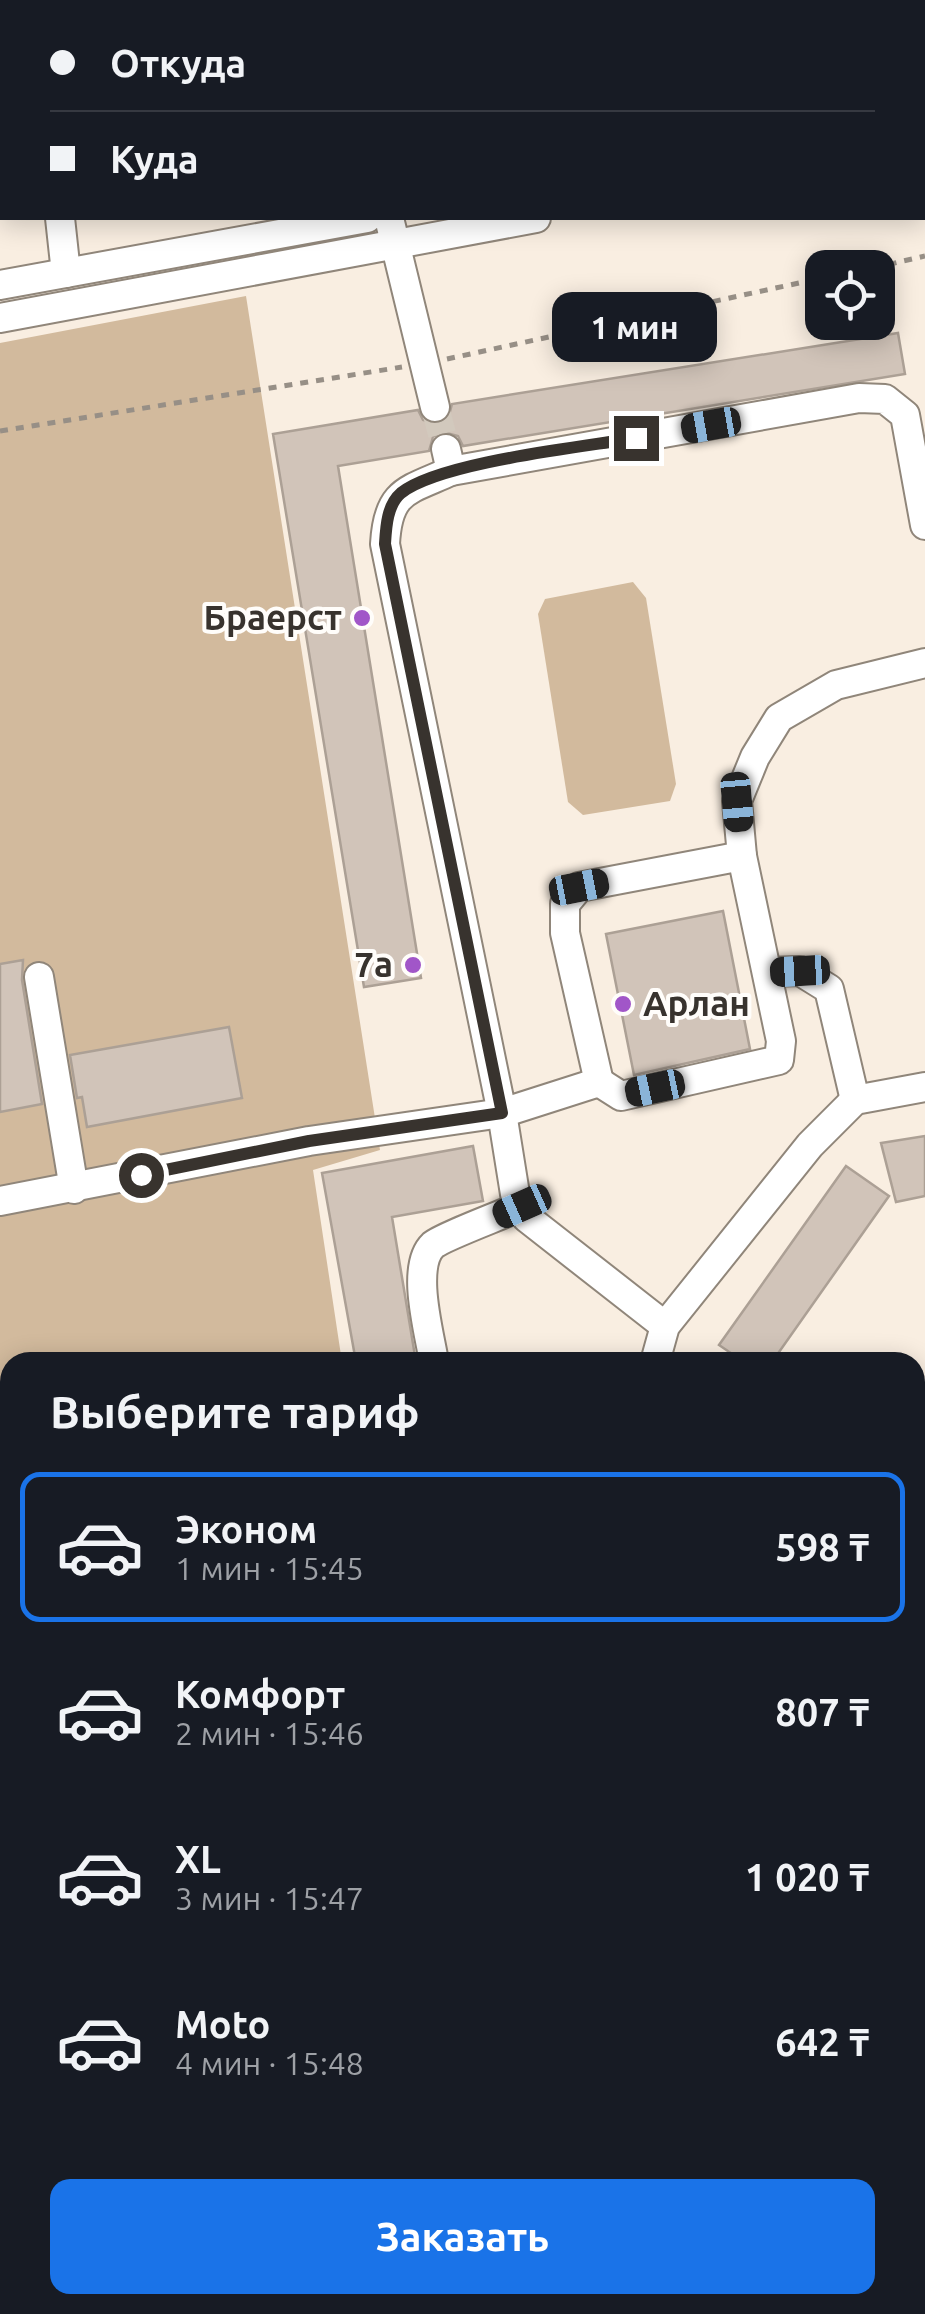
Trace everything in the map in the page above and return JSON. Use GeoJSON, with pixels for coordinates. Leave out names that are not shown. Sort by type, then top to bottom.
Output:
{"type":"FeatureCollection","features":[{"type":"Feature","properties":{"kind":"street"},"geometry":{"type":"LineString","coordinates":[[61,0],[70,0]]}},
{"type":"Feature","properties":{"kind":"street"},"geometry":{"type":"LineString","coordinates":[[60,220],[66,273]]}},
{"type":"Feature","properties":{"kind":"street"},"geometry":{"type":"LineString","coordinates":[[0,285],[356,220]]}},
{"type":"Feature","properties":{"kind":"street"},"geometry":{"type":"LineString","coordinates":[[0,318],[393,230],[510,220]]}},
{"type":"Feature","properties":{"kind":"street"},"geometry":{"type":"LineString","coordinates":[[393,230],[435,406]]}},
{"type":"Feature","properties":{"kind":"street"},"geometry":{"type":"LineString","coordinates":[[665,1326],[528,1218],[515,1194],[502,1113],[385,544],[386,517],[400,494],[449,460],[859,398],[885,400],[905,415],[925,525]]}},
{"type":"Feature","properties":{"kind":"street"},"geometry":{"type":"LineString","coordinates":[[742,856],[579,887],[565,904],[564,933],[599,1082],[610,1091],[622,1096],[779,1060],[781,1041],[742,856],[737,802],[755,757],[779,718],[836,685],[925,663]]}},
{"type":"Feature","properties":{"kind":"street"},"geometry":{"type":"LineString","coordinates":[[769,972],[800,971],[829,989],[856,1100]]}},
{"type":"Feature","properties":{"kind":"street"},"geometry":{"type":"LineString","coordinates":[[38,977],[74,1189]]}},
{"type":"Feature","properties":{"kind":"street"},"geometry":{"type":"LineString","coordinates":[[0,1201],[309,1141],[502,1113],[599,1082]]}},
{"type":"Feature","properties":{"kind":"street"},"geometry":{"type":"LineString","coordinates":[[658,1352],[665,1326],[810,1145],[856,1100],[925,1088]]}},
{"type":"Feature","properties":{"kind":"street"},"geometry":{"type":"LineString","coordinates":[[432,1352],[421,1280],[433,1245],[522,1206]]}},
{"type":"Feature","properties":{"kind":"path"},"geometry":{"type":"LineString","coordinates":[[895,263],[925,256]]}},
{"type":"Feature","properties":{"kind":"shaded area"},"geometry":{"type":"Polygon","coordinates":[[[246,296],[380,1150],[313,1170],[340,1352],[0,1352],[0,343],[246,296]]]}},
{"type":"Feature","properties":{"kind":"shaded area"},"geometry":{"type":"Polygon","coordinates":[[[633,582],[646,598],[676,784],[670,801],[583,815],[568,802],[538,614],[545,599],[633,582]]]}},
{"type":"Feature","properties":{"kind":"building"},"geometry":{"type":"Polygon","coordinates":[[[898,333],[905,374],[463,446],[458,436],[443,432],[433,437],[429,451],[338,466],[421,978],[364,987],[273,434],[418,410],[423,420],[438,424],[448,419],[452,404],[854,340],[895,340],[898,333]]]}},
{"type":"Feature","properties":{"kind":"building"},"geometry":{"type":"Polygon","coordinates":[[[723,911],[750,1049],[634,1075],[606,934],[723,911]]]}},
{"type":"Feature","properties":{"kind":"building"},"geometry":{"type":"Polygon","coordinates":[[[23,960],[22,980],[42,1104],[0,1112],[0,964],[23,960]]]}},
{"type":"Feature","properties":{"kind":"building"},"geometry":{"type":"Polygon","coordinates":[[[229,1027],[242,1098],[87,1127],[82,1097],[77,1098],[70,1055],[229,1027]]]}},
{"type":"Feature","properties":{"kind":"building"},"geometry":{"type":"Polygon","coordinates":[[[925,1136],[925,1196],[896,1202],[881,1143],[925,1136]]]}},
{"type":"Feature","properties":{"kind":"building"},"geometry":{"type":"Polygon","coordinates":[[[473,1146],[483,1201],[392,1217],[414,1352],[354,1352],[322,1173],[473,1146]]]}},
{"type":"Feature","properties":{"kind":"building"},"geometry":{"type":"Polygon","coordinates":[[[846,1166],[889,1196],[779,1352],[729,1352],[719,1345],[846,1166]]]}},
{"type":"Feature","properties":{"kind":"tunnel"},"geometry":{"type":"LineString","coordinates":[[435,407],[446,449]]}},
{"type":"Feature","properties":{"kind":"place","name":"Браерст"},"geometry":{"type":"Point","coordinates":[362,618]}},
{"type":"Feature","properties":{"kind":"place","name":"7а"},"geometry":{"type":"Point","coordinates":[413,965]}},
{"type":"Feature","properties":{"kind":"place","name":"Арлан"},"geometry":{"type":"Point","coordinates":[623,1004]}},
{"type":"Feature","properties":{"kind":"route"},"geometry":{"type":"LineString","coordinates":[[141,1175],[309,1141],[502,1113],[385,544],[386,517],[400,494],[451,471],[636,438]]}}]}
